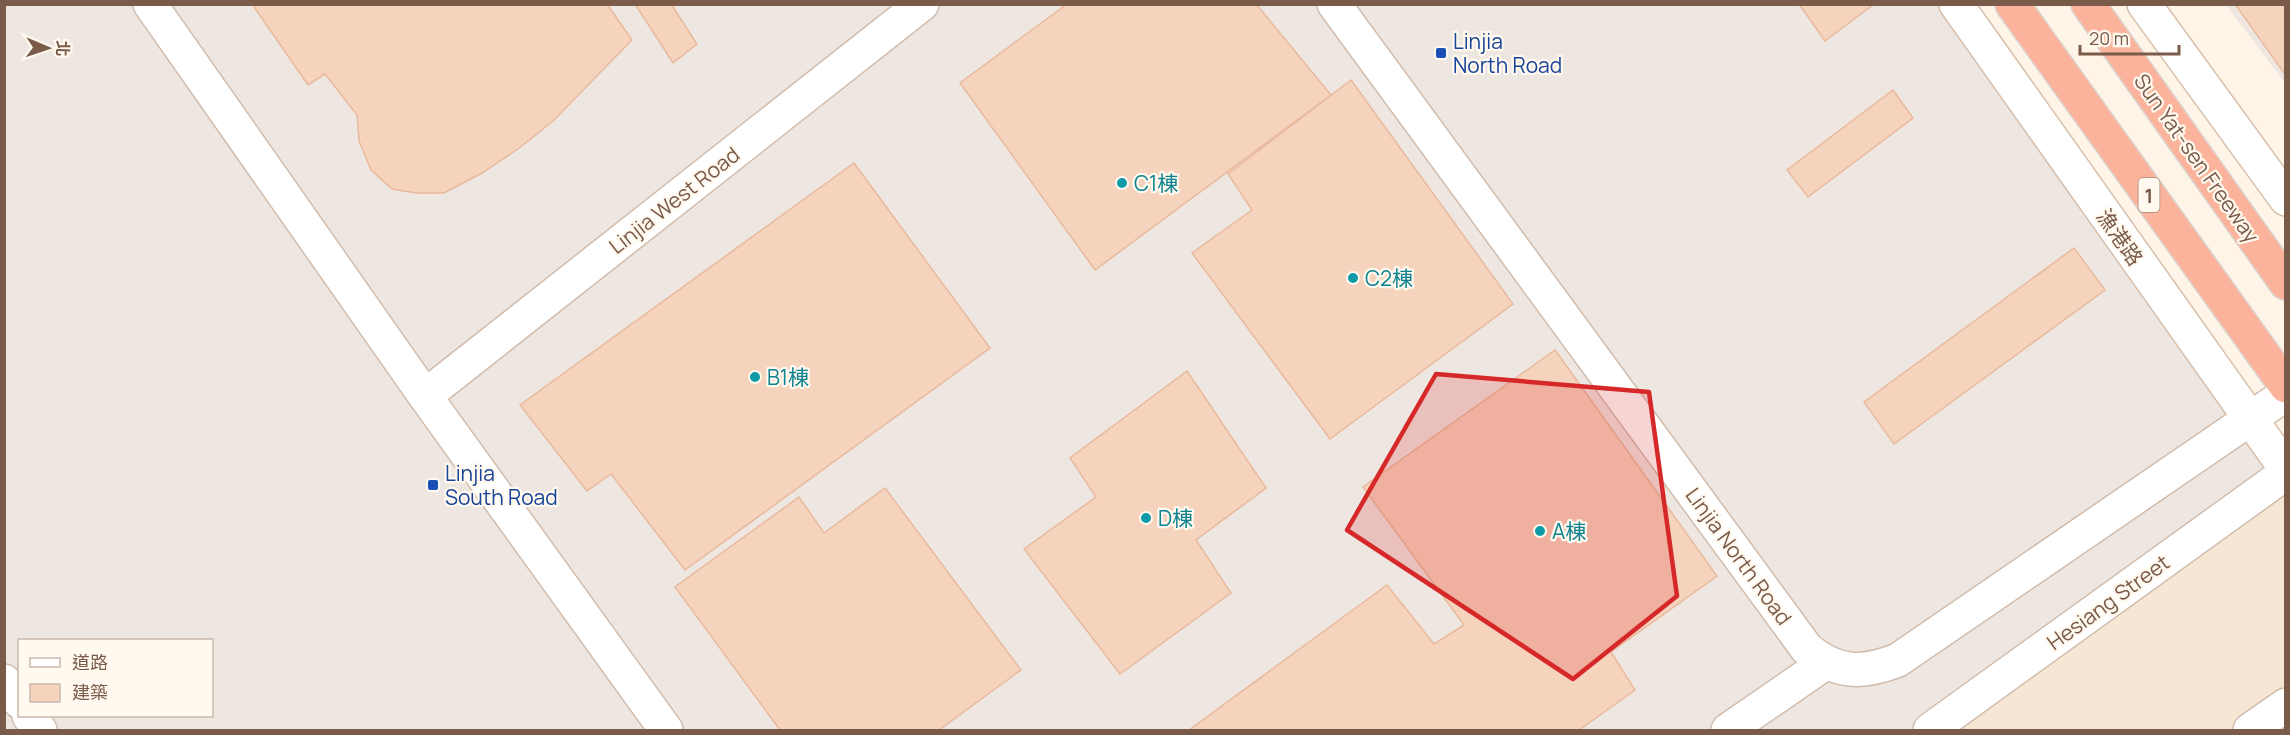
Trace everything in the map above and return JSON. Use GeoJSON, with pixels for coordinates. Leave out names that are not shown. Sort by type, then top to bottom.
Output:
{"type":"FeatureCollection","features":[{"type":"Feature","properties":{"kind":"highway","name":"1"},"geometry":{"type":"LineString","coordinates":[[2012,4],[2286,386]]}},
{"type":"Feature","properties":{"kind":"highway","name":"Sun Yat-sen Freeway"},"geometry":{"type":"LineString","coordinates":[[2088,4],[2286,283]]}},
{"type":"Feature","properties":{"kind":"street"},"geometry":{"type":"LineString","coordinates":[[150,4],[425,396],[666,730]]}},
{"type":"Feature","properties":{"kind":"street","name":"Linjia West Road"},"geometry":{"type":"LineString","coordinates":[[425,396],[922,4]]}},
{"type":"Feature","properties":{"kind":"street","name":"Linjia North Road"},"geometry":{"type":"LineString","coordinates":[[1334,4],[1807,649],[1824,664]]}},
{"type":"Feature","properties":{"kind":"street","name":"漁港路"},"geometry":{"type":"LineString","coordinates":[[1956,4],[2286,471]]}},
{"type":"Feature","properties":{"kind":"street"},"geometry":{"type":"LineString","coordinates":[[2144,4],[2286,199]]}},
{"type":"Feature","properties":{"kind":"street"},"geometry":{"type":"LineString","coordinates":[[1728,730],[1824,664],[1847,670],[1875,669],[1898,660],[2286,394]]}},
{"type":"Feature","properties":{"kind":"street","name":"Hesiang Street"},"geometry":{"type":"LineString","coordinates":[[1930,730],[2286,471]]}},
{"type":"Feature","properties":{"kind":"street"},"geometry":{"type":"LineString","coordinates":[[4,681],[18,699]]}},
{"type":"Feature","properties":{"kind":"street"},"geometry":{"type":"LineString","coordinates":[[2250,730],[2286,705]]}},
{"type":"Feature","properties":{"kind":"street"},"geometry":{"type":"LineString","coordinates":[[30,717],[40,730]]}},
{"type":"Feature","properties":{"kind":"highlighted area"},"geometry":{"type":"Polygon","coordinates":[[[1436,374],[1649,392],[1677,596],[1573,679],[1347,530],[1436,374]]]}},
{"type":"Feature","properties":{"kind":"shaded area"},"geometry":{"type":"Polygon","coordinates":[[[4,5],[1956,5],[2285,469],[1930,730],[5,730],[4,5]]]}},
{"type":"Feature","properties":{"kind":"shaded area"},"geometry":{"type":"Polygon","coordinates":[[[2226,5],[2285,5],[2285,83],[2226,5]]]}},
{"type":"Feature","properties":{"kind":"shaded area"},"geometry":{"type":"Polygon","coordinates":[[[2285,473],[2285,730],[1930,730],[2285,473]]]}},
{"type":"Feature","properties":{"kind":"building"},"geometry":{"type":"Polygon","coordinates":[[[252,4],[607,4],[632,40],[553,121],[518,149],[482,173],[444,193],[416,193],[392,189],[371,170],[359,141],[357,115],[325,74],[308,85],[252,4]]]}},
{"type":"Feature","properties":{"kind":"building"},"geometry":{"type":"Polygon","coordinates":[[[635,4],[671,4],[697,44],[673,63],[635,4]]]}},
{"type":"Feature","properties":{"kind":"building","name":"C1棟"},"geometry":{"type":"Polygon","coordinates":[[[1067,4],[1256,4],[1331,95],[1095,270],[960,83],[1067,4]]]}},
{"type":"Feature","properties":{"kind":"building"},"geometry":{"type":"Polygon","coordinates":[[[1799,4],[1874,4],[1825,41],[1799,4]]]}},
{"type":"Feature","properties":{"kind":"building"},"geometry":{"type":"Polygon","coordinates":[[[2235,4],[2286,4],[2286,76],[2235,4]]]}},
{"type":"Feature","properties":{"kind":"building","name":"C2棟"},"geometry":{"type":"Polygon","coordinates":[[[1351,80],[1513,304],[1330,439],[1192,253],[1252,210],[1228,174],[1351,80]]]}},
{"type":"Feature","properties":{"kind":"building"},"geometry":{"type":"Polygon","coordinates":[[[1893,90],[1913,118],[1808,197],[1787,170],[1893,90]]]}},
{"type":"Feature","properties":{"kind":"building","name":"B1棟"},"geometry":{"type":"Polygon","coordinates":[[[854,163],[990,348],[685,570],[611,474],[587,491],[520,405],[854,163]]]}},
{"type":"Feature","properties":{"kind":"building"},"geometry":{"type":"Polygon","coordinates":[[[2074,248],[2105,290],[1894,444],[1864,402],[2074,248]]]}},
{"type":"Feature","properties":{"kind":"building","name":"A棟"},"geometry":{"type":"Polygon","coordinates":[[[1555,350],[1717,576],[1611,652],[1635,690],[1579,730],[1189,730],[1387,585],[1434,644],[1464,625],[1363,487],[1555,350]]]}},
{"type":"Feature","properties":{"kind":"building","name":"D棟"},"geometry":{"type":"Polygon","coordinates":[[[1187,371],[1266,488],[1196,540],[1231,593],[1120,674],[1024,549],[1096,497],[1070,458],[1187,371]]]}},
{"type":"Feature","properties":{"kind":"building"},"geometry":{"type":"Polygon","coordinates":[[[885,488],[1021,670],[939,730],[780,730],[675,587],[799,497],[824,533],[885,488]]]}},
{"type":"Feature","properties":{"kind":"place","name":"Linjia North Road"},"geometry":{"type":"Point","coordinates":[1441,53]}},
{"type":"Feature","properties":{"kind":"place","name":"C1棟"},"geometry":{"type":"Point","coordinates":[1122,183]}},
{"type":"Feature","properties":{"kind":"place","name":"C2棟"},"geometry":{"type":"Point","coordinates":[1353,278]}},
{"type":"Feature","properties":{"kind":"place","name":"B1棟"},"geometry":{"type":"Point","coordinates":[755,377]}},
{"type":"Feature","properties":{"kind":"place","name":"Linjia South Road"},"geometry":{"type":"Point","coordinates":[433,485]}},
{"type":"Feature","properties":{"kind":"place","name":"D棟"},"geometry":{"type":"Point","coordinates":[1146,518]}},
{"type":"Feature","properties":{"kind":"place","name":"A棟"},"geometry":{"type":"Point","coordinates":[1540,531]}}]}
